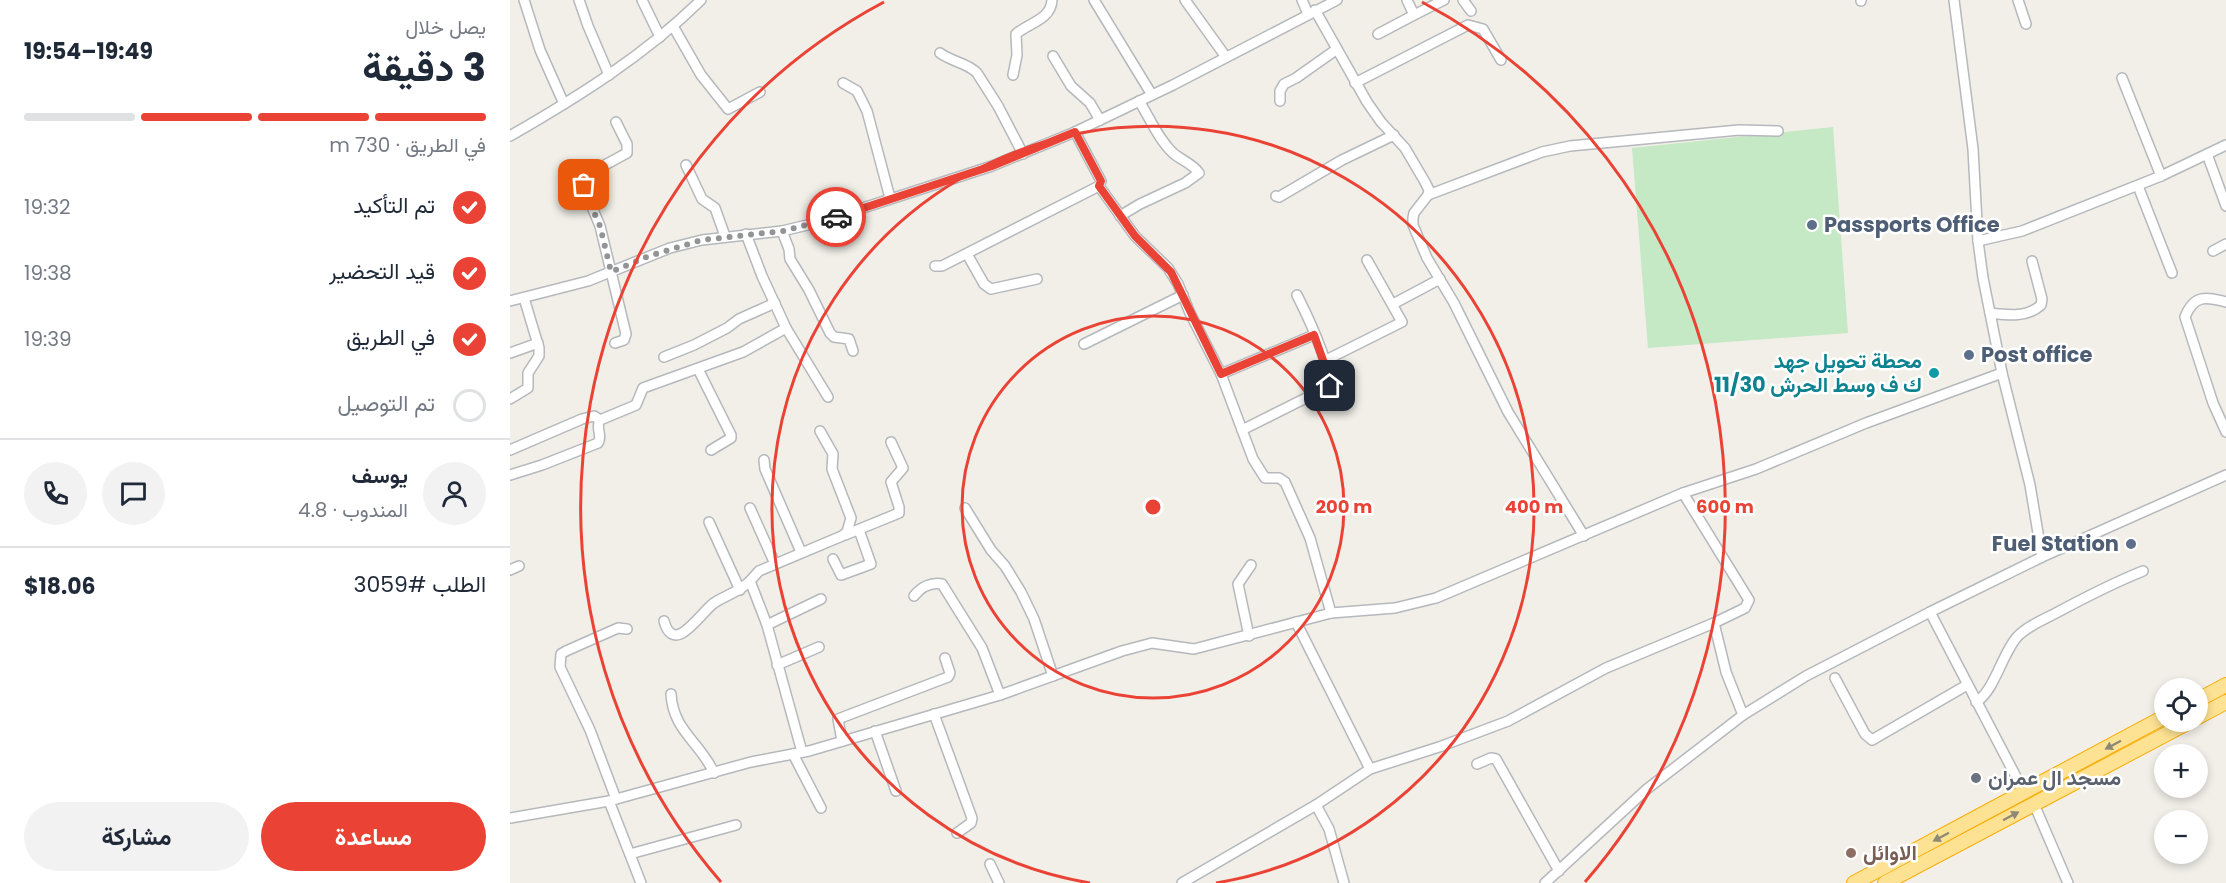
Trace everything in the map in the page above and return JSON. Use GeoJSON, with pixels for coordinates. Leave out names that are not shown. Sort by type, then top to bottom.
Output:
{"type":"FeatureCollection","features":[{"type":"Feature","properties":{"kind":"highway"},"geometry":{"type":"LineString","coordinates":[[2208,695],[2226,685]]}},
{"type":"Feature","properties":{"kind":"highway"},"geometry":{"type":"LineString","coordinates":[[2208,712],[2226,702]]}},
{"type":"Feature","properties":{"kind":"highway"},"geometry":{"type":"LineString","coordinates":[[1854,883],[2154,722]]}},
{"type":"Feature","properties":{"kind":"highway"},"geometry":{"type":"LineString","coordinates":[[1885,883],[2170,732]]}},
{"type":"Feature","properties":{"kind":"street"},"geometry":{"type":"LineString","coordinates":[[524,0],[540,50],[564,104]]}},
{"type":"Feature","properties":{"kind":"street"},"geometry":{"type":"LineString","coordinates":[[579,0],[609,75]]}},
{"type":"Feature","properties":{"kind":"street"},"geometry":{"type":"LineString","coordinates":[[642,0],[660,37]]}},
{"type":"Feature","properties":{"kind":"street"},"geometry":{"type":"LineString","coordinates":[[510,136],[609,75],[660,37],[701,0]]}},
{"type":"Feature","properties":{"kind":"street"},"geometry":{"type":"LineString","coordinates":[[1013,75],[1017,55],[1016,34],[1042,19],[1052,7],[1052,0]]}},
{"type":"Feature","properties":{"kind":"street"},"geometry":{"type":"LineString","coordinates":[[1094,0],[1152,95]]}},
{"type":"Feature","properties":{"kind":"street"},"geometry":{"type":"LineString","coordinates":[[1185,0],[1226,57]]}},
{"type":"Feature","properties":{"kind":"street"},"geometry":{"type":"LineString","coordinates":[[1302,0],[1337,49],[1381,122],[1406,148],[1429,190],[1428,195]]}},
{"type":"Feature","properties":{"kind":"street"},"geometry":{"type":"LineString","coordinates":[[510,302],[588,281],[670,248],[725,236],[783,231],[820,222],[1023,154],[1152,95],[1337,0]]}},
{"type":"Feature","properties":{"kind":"street"},"geometry":{"type":"LineString","coordinates":[[1407,0],[1414,15]]}},
{"type":"Feature","properties":{"kind":"street"},"geometry":{"type":"LineString","coordinates":[[1378,34],[1444,0]]}},
{"type":"Feature","properties":{"kind":"street"},"geometry":{"type":"LineString","coordinates":[[1463,0],[1471,12]]}},
{"type":"Feature","properties":{"kind":"street"},"geometry":{"type":"LineString","coordinates":[[1954,0],[1973,149],[1978,241],[2002,373],[2030,485],[2042,557]]}},
{"type":"Feature","properties":{"kind":"street"},"geometry":{"type":"LineString","coordinates":[[2018,0],[2026,24]]}},
{"type":"Feature","properties":{"kind":"street"},"geometry":{"type":"LineString","coordinates":[[1356,83],[1468,25],[1483,29],[1501,60]]}},
{"type":"Feature","properties":{"kind":"street"},"geometry":{"type":"LineString","coordinates":[[673,26],[701,75],[728,109],[760,92]]}},
{"type":"Feature","properties":{"kind":"street"},"geometry":{"type":"LineString","coordinates":[[1280,101],[1280,90],[1284,84],[1337,49]]}},
{"type":"Feature","properties":{"kind":"street"},"geometry":{"type":"LineString","coordinates":[[940,53],[952,62],[973,68],[998,106],[1023,154]]}},
{"type":"Feature","properties":{"kind":"street"},"geometry":{"type":"LineString","coordinates":[[1053,56],[1071,86],[1090,103],[1100,120]]}},
{"type":"Feature","properties":{"kind":"street"},"geometry":{"type":"LineString","coordinates":[[2122,78],[2161,176]]}},
{"type":"Feature","properties":{"kind":"street"},"geometry":{"type":"LineString","coordinates":[[843,82],[857,92],[867,111],[890,198]]}},
{"type":"Feature","properties":{"kind":"street"},"geometry":{"type":"LineString","coordinates":[[1120,216],[1185,183],[1199,173],[1195,167],[1174,154],[1162,140],[1139,101]]}},
{"type":"Feature","properties":{"kind":"street"},"geometry":{"type":"LineString","coordinates":[[615,343],[624,340],[626,334],[600,226],[584,190],[584,185],[592,172],[627,153],[627,144],[616,122]]}},
{"type":"Feature","properties":{"kind":"street"},"geometry":{"type":"LineString","coordinates":[[1584,536],[1508,412],[1454,303],[1427,258],[1413,225],[1414,213],[1428,195],[1542,152],[1570,146],[1739,130],[1778,131]]}},
{"type":"Feature","properties":{"kind":"street"},"geometry":{"type":"LineString","coordinates":[[935,266],[942,266],[968,254],[1099,186],[1101,181],[1075,132]]}},
{"type":"Feature","properties":{"kind":"street"},"geometry":{"type":"LineString","coordinates":[[1276,196],[1279,197],[1342,160],[1394,135]]}},
{"type":"Feature","properties":{"kind":"street"},"geometry":{"type":"LineString","coordinates":[[1978,241],[2022,231],[2138,186],[2226,145]]}},
{"type":"Feature","properties":{"kind":"street"},"geometry":{"type":"LineString","coordinates":[[2207,154],[2226,206]]}},
{"type":"Feature","properties":{"kind":"street"},"geometry":{"type":"LineString","coordinates":[[686,165],[702,199],[715,208],[725,236]]}},
{"type":"Feature","properties":{"kind":"street"},"geometry":{"type":"LineString","coordinates":[[1099,186],[1135,236],[1168,268],[1221,374],[1253,459],[1265,478],[1278,478],[1285,482],[1310,538],[1331,613]]}},
{"type":"Feature","properties":{"kind":"street"},"geometry":{"type":"LineString","coordinates":[[2138,186],[2172,273]]}},
{"type":"Feature","properties":{"kind":"street"},"geometry":{"type":"LineString","coordinates":[[783,231],[790,259],[809,290],[830,333],[834,337],[849,339],[853,351]]}},
{"type":"Feature","properties":{"kind":"street"},"geometry":{"type":"LineString","coordinates":[[746,234],[786,328],[828,397]]}},
{"type":"Feature","properties":{"kind":"street"},"geometry":{"type":"LineString","coordinates":[[2213,251],[2226,244]]}},
{"type":"Feature","properties":{"kind":"street"},"geometry":{"type":"LineString","coordinates":[[968,254],[984,284],[991,289],[1037,279]]}},
{"type":"Feature","properties":{"kind":"street"},"geometry":{"type":"LineString","coordinates":[[1324,361],[1401,323],[1402,318],[1367,260]]}},
{"type":"Feature","properties":{"kind":"street"},"geometry":{"type":"LineString","coordinates":[[1990,313],[2024,314],[2041,305],[2042,299],[2032,261]]}},
{"type":"Feature","properties":{"kind":"street"},"geometry":{"type":"LineString","coordinates":[[1393,304],[1440,279]]}},
{"type":"Feature","properties":{"kind":"street"},"geometry":{"type":"LineString","coordinates":[[1084,344],[1183,295]]}},
{"type":"Feature","properties":{"kind":"street"},"geometry":{"type":"LineString","coordinates":[[1242,430],[1329,388],[1329,377],[1324,361],[1310,321],[1297,295]]}},
{"type":"Feature","properties":{"kind":"street"},"geometry":{"type":"LineString","coordinates":[[510,399],[528,388],[529,371],[539,356],[538,343],[524,298]]}},
{"type":"Feature","properties":{"kind":"street"},"geometry":{"type":"LineString","coordinates":[[2226,302],[2214,298],[2202,298],[2193,304],[2185,317],[2226,432]]}},
{"type":"Feature","properties":{"kind":"street"},"geometry":{"type":"LineString","coordinates":[[664,357],[694,345],[739,319],[775,303]]}},
{"type":"Feature","properties":{"kind":"street"},"geometry":{"type":"LineString","coordinates":[[510,475],[598,443],[600,420],[636,405],[643,388],[743,352],[786,328]]}},
{"type":"Feature","properties":{"kind":"street"},"geometry":{"type":"LineString","coordinates":[[1221,374],[1314,335]]}},
{"type":"Feature","properties":{"kind":"street"},"geometry":{"type":"LineString","coordinates":[[510,353],[538,343]]}},
{"type":"Feature","properties":{"kind":"street"},"geometry":{"type":"LineString","coordinates":[[698,369],[731,435],[731,438],[711,450]]}},
{"type":"Feature","properties":{"kind":"street"},"geometry":{"type":"LineString","coordinates":[[510,818],[612,800],[751,762],[842,741],[1000,695],[1122,651],[1152,643],[1194,649],[1331,613],[1395,608],[1436,598],[1683,493],[1756,469],[1866,423],[2002,373]]}},
{"type":"Feature","properties":{"kind":"street"},"geometry":{"type":"LineString","coordinates":[[510,450],[582,419],[594,416],[600,420]]}},
{"type":"Feature","properties":{"kind":"street"},"geometry":{"type":"LineString","coordinates":[[820,431],[834,455],[832,471],[851,518],[847,532],[842,536]]}},
{"type":"Feature","properties":{"kind":"street"},"geometry":{"type":"LineString","coordinates":[[664,621],[669,633],[678,634],[690,628],[714,603],[740,590],[759,571],[801,552],[888,519],[900,511],[891,482],[903,468],[891,442]]}},
{"type":"Feature","properties":{"kind":"street"},"geometry":{"type":"LineString","coordinates":[[764,460],[765,469],[801,552]]}},
{"type":"Feature","properties":{"kind":"street"},"geometry":{"type":"LineString","coordinates":[[1545,883],[1647,789],[1743,715],[1827,664],[2042,557],[2226,475]]}},
{"type":"Feature","properties":{"kind":"street"},"geometry":{"type":"LineString","coordinates":[[1182,883],[1316,804],[1370,769],[1508,722],[1606,668],[1745,608],[1749,600],[1683,493]]}},
{"type":"Feature","properties":{"kind":"street"},"geometry":{"type":"LineString","coordinates":[[750,508],[774,564]]}},
{"type":"Feature","properties":{"kind":"street"},"geometry":{"type":"LineString","coordinates":[[965,508],[1021,592],[1034,619],[1053,676]]}},
{"type":"Feature","properties":{"kind":"street"},"geometry":{"type":"LineString","coordinates":[[708,522],[740,590]]}},
{"type":"Feature","properties":{"kind":"street"},"geometry":{"type":"LineString","coordinates":[[833,559],[841,575],[871,564],[859,530]]}},
{"type":"Feature","properties":{"kind":"street"},"geometry":{"type":"LineString","coordinates":[[1249,636],[1238,584],[1251,565]]}},
{"type":"Feature","properties":{"kind":"street"},"geometry":{"type":"LineString","coordinates":[[1976,702],[1985,696],[2017,636],[2031,626],[2109,585],[2143,571]]}},
{"type":"Feature","properties":{"kind":"street"},"geometry":{"type":"LineString","coordinates":[[750,581],[777,665],[797,753],[821,808]]}},
{"type":"Feature","properties":{"kind":"street"},"geometry":{"type":"LineString","coordinates":[[914,596],[931,584],[942,584],[982,648],[1000,695]]}},
{"type":"Feature","properties":{"kind":"street"},"geometry":{"type":"LineString","coordinates":[[766,625],[821,599]]}},
{"type":"Feature","properties":{"kind":"street"},"geometry":{"type":"LineString","coordinates":[[1930,612],[2024,792]]}},
{"type":"Feature","properties":{"kind":"street"},"geometry":{"type":"LineString","coordinates":[[1296,622],[1370,769]]}},
{"type":"Feature","properties":{"kind":"street"},"geometry":{"type":"LineString","coordinates":[[1714,623],[1726,672],[1743,715]]}},
{"type":"Feature","properties":{"kind":"street"},"geometry":{"type":"LineString","coordinates":[[627,629],[618,627],[566,651],[559,659],[560,667],[590,730],[641,883]]}},
{"type":"Feature","properties":{"kind":"street"},"geometry":{"type":"LineString","coordinates":[[777,665],[819,647]]}},
{"type":"Feature","properties":{"kind":"street"},"geometry":{"type":"LineString","coordinates":[[842,741],[838,719],[948,677],[950,673],[945,658]]}},
{"type":"Feature","properties":{"kind":"street"},"geometry":{"type":"LineString","coordinates":[[1836,678],[1865,734],[1872,740],[1967,685]]}},
{"type":"Feature","properties":{"kind":"street"},"geometry":{"type":"LineString","coordinates":[[671,694],[678,722],[714,773]]}},
{"type":"Feature","properties":{"kind":"street"},"geometry":{"type":"LineString","coordinates":[[934,714],[972,818],[971,823],[957,833]]}},
{"type":"Feature","properties":{"kind":"street"},"geometry":{"type":"LineString","coordinates":[[875,731],[896,791]]}},
{"type":"Feature","properties":{"kind":"street"},"geometry":{"type":"LineString","coordinates":[[1477,764],[1491,758],[1498,760],[1559,871]]}},
{"type":"Feature","properties":{"kind":"street"},"geometry":{"type":"LineString","coordinates":[[1316,804],[1329,829],[1344,883]]}},
{"type":"Feature","properties":{"kind":"street"},"geometry":{"type":"LineString","coordinates":[[2034,804],[2068,883]]}},
{"type":"Feature","properties":{"kind":"street"},"geometry":{"type":"LineString","coordinates":[[630,854],[736,825]]}},
{"type":"Feature","properties":{"kind":"street"},"geometry":{"type":"LineString","coordinates":[[990,864],[999,883]]}},
{"type":"Feature","properties":{"kind":"green space"},"geometry":{"type":"Polygon","coordinates":[[[1833,127],[1848,333],[1648,348],[1632,148],[1833,127]]]}},
{"type":"Feature","properties":{"kind":"way so far"},"geometry":{"type":"LineString","coordinates":[[584,185],[584,190],[597,216],[611,272],[670,248],[702,240],[783,231],[836,217]]}},
{"type":"Feature","properties":{"kind":"place","name":"Passports Office"},"geometry":{"type":"Point","coordinates":[1812,225]}},
{"type":"Feature","properties":{"kind":"place","name":"Post office"},"geometry":{"type":"Point","coordinates":[1969,355]}},
{"type":"Feature","properties":{"kind":"place","name":"محطة تحويل جهد 11/30 ك ف وسط الحرش"},"geometry":{"type":"Point","coordinates":[1934,373]}},
{"type":"Feature","properties":{"kind":"place","name":"Fuel Station"},"geometry":{"type":"Point","coordinates":[2131,544]}},
{"type":"Feature","properties":{"kind":"place","name":"مسجد ال عمران"},"geometry":{"type":"Point","coordinates":[1976,778]}},
{"type":"Feature","properties":{"kind":"place","name":"الاوائل"},"geometry":{"type":"Point","coordinates":[1851,853]}},
{"type":"Feature","properties":{"kind":"route"},"geometry":{"type":"LineString","coordinates":[[836,217],[992,166],[1075,132],[1101,181],[1099,186],[1111,205],[1135,236],[1171,272],[1221,374],[1314,335],[1330,386]]}}]}
